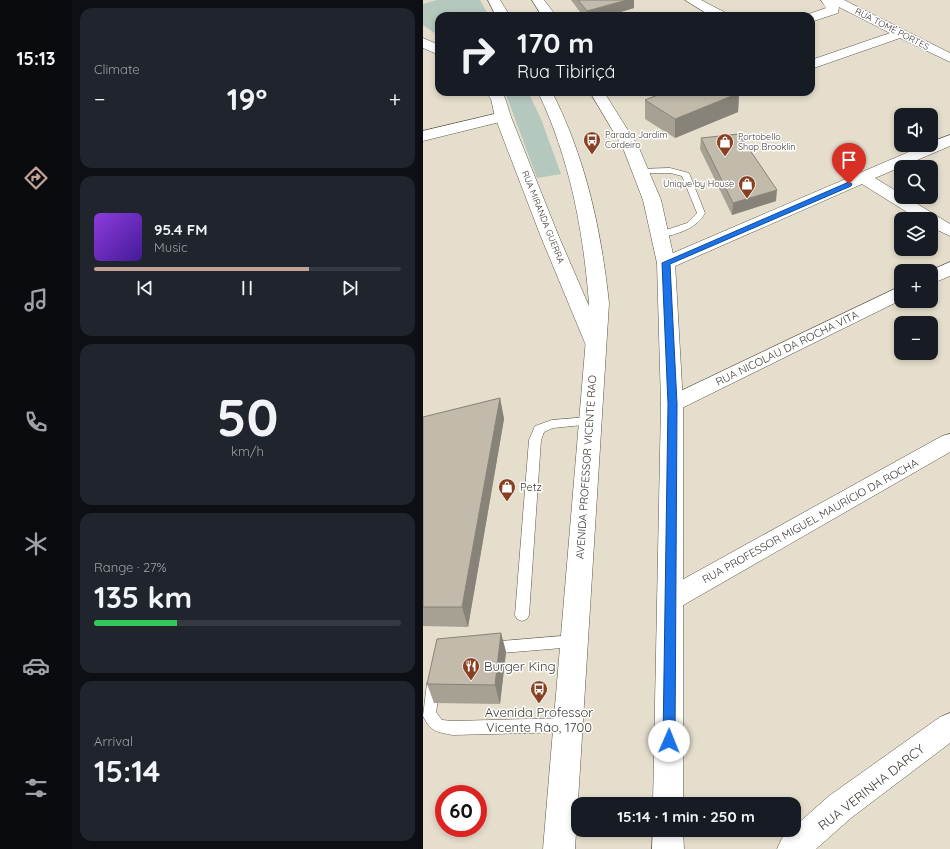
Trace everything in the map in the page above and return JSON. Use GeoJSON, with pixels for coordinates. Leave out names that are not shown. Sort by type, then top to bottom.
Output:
{"type":"FeatureCollection","features":[{"type":"Feature","properties":{"kind":"street"},"geometry":{"type":"LineString","coordinates":[[494,0],[501,12]]}},
{"type":"Feature","properties":{"kind":"street"},"geometry":{"type":"LineString","coordinates":[[538,0],[546,12]]}},
{"type":"Feature","properties":{"kind":"street"},"geometry":{"type":"LineString","coordinates":[[691,0],[714,12]]}},
{"type":"Feature","properties":{"kind":"street"},"geometry":{"type":"LineString","coordinates":[[815,17],[833,10],[832,6],[827,0]]}},
{"type":"Feature","properties":{"kind":"street","name":"RUA TOMÉ PORTES"},"geometry":{"type":"LineString","coordinates":[[834,0],[950,58]]}},
{"type":"Feature","properties":{"kind":"street"},"geometry":{"type":"LineString","coordinates":[[848,7],[863,2]]}},
{"type":"Feature","properties":{"kind":"street"},"geometry":{"type":"LineString","coordinates":[[815,64],[900,34]]}},
{"type":"Feature","properties":{"kind":"street"},"geometry":{"type":"LineString","coordinates":[[423,42],[435,49]]}},
{"type":"Feature","properties":{"kind":"street","name":"RUA MIRANDA GUERRA"},"geometry":{"type":"LineString","coordinates":[[496,96],[503,117],[550,237],[595,343]]}},
{"type":"Feature","properties":{"kind":"street","name":"AVENIDA PROFESSOR VICENTE RAO"},"geometry":{"type":"LineString","coordinates":[[547,96],[572,156],[578,178],[596,263],[599,303],[589,421],[559,849]]}},
{"type":"Feature","properties":{"kind":"street"},"geometry":{"type":"LineString","coordinates":[[599,96],[631,148],[652,200],[666,263],[672,404],[668,797]]}},
{"type":"Feature","properties":{"kind":"street"},"geometry":{"type":"LineString","coordinates":[[423,136],[503,117]]}},
{"type":"Feature","properties":{"kind":"street"},"geometry":{"type":"LineString","coordinates":[[666,263],[950,140]]}},
{"type":"Feature","properties":{"kind":"street"},"geometry":{"type":"LineString","coordinates":[[863,178],[919,212]]}},
{"type":"Feature","properties":{"kind":"street"},"geometry":{"type":"LineString","coordinates":[[938,223],[950,231]]}},
{"type":"Feature","properties":{"kind":"street"},"geometry":{"type":"LineString","coordinates":[[938,274],[950,268]]}},
{"type":"Feature","properties":{"kind":"street","name":"RUA NICOLAU DA ROCHA VITA"},"geometry":{"type":"LineString","coordinates":[[672,404],[894,295]]}},
{"type":"Feature","properties":{"kind":"street","name":"RUA PROFESSOR MIGUEL MAURÍCIO DA ROCHA"},"geometry":{"type":"LineString","coordinates":[[671,599],[950,442]]}},
{"type":"Feature","properties":{"kind":"street","name":"RUA VERINHA DARCY"},"geometry":{"type":"LineString","coordinates":[[793,849],[840,807],[950,726]]}},
{"type":"Feature","properties":{"kind":"street"},"geometry":{"type":"LineString","coordinates":[[668,837],[668,849]]}},
{"type":"Feature","properties":{"kind":"lane"},"geometry":{"type":"LineString","coordinates":[[640,171],[682,172],[686,175],[701,213],[699,219],[694,223],[660,235]]}},
{"type":"Feature","properties":{"kind":"lane"},"geometry":{"type":"LineString","coordinates":[[522,615],[535,440],[539,429],[552,424],[589,421]]}},
{"type":"Feature","properties":{"kind":"lane"},"geometry":{"type":"LineString","coordinates":[[480,649],[573,641]]}},
{"type":"Feature","properties":{"kind":"lane"},"geometry":{"type":"LineString","coordinates":[[436,668],[429,714],[438,726],[453,728],[567,725]]}},
{"type":"Feature","properties":{"kind":"green space"},"geometry":{"type":"Polygon","coordinates":[[[437,0],[480,0],[487,12],[435,12],[435,33],[423,25],[423,4],[437,0]]]}},
{"type":"Feature","properties":{"kind":"green space"},"geometry":{"type":"Polygon","coordinates":[[[506,96],[530,96],[541,119],[561,174],[537,178],[506,96]]]}},
{"type":"Feature","properties":{"kind":"building"},"geometry":{"type":"Polygon","coordinates":[[[578,0],[627,0],[587,11],[578,0]]]}},
{"type":"Feature","properties":{"kind":"building"},"geometry":{"type":"Polygon","coordinates":[[[655,96],[732,96],[675,119],[645,100],[655,96]]]}},
{"type":"Feature","properties":{"kind":"building"},"geometry":{"type":"Polygon","coordinates":[[[739,134],[777,190],[733,203],[701,138],[739,134]]]}},
{"type":"Feature","properties":{"kind":"building"},"geometry":{"type":"Polygon","coordinates":[[[500,398],[462,607],[423,607],[423,417],[500,398]]]}},
{"type":"Feature","properties":{"kind":"building"},"geometry":{"type":"Polygon","coordinates":[[[501,633],[495,685],[427,684],[437,639],[501,633]]]}},
{"type":"Feature","properties":{"kind":"place","name":"Parada Jardim Cordeiro"},"geometry":{"type":"Point","coordinates":[592,155]}},
{"type":"Feature","properties":{"kind":"place","name":"Portobello Shop Brooklin"},"geometry":{"type":"Point","coordinates":[725,157]}},
{"type":"Feature","properties":{"kind":"place","name":"Unique by House"},"geometry":{"type":"Point","coordinates":[747,199]}},
{"type":"Feature","properties":{"kind":"place","name":"Petz"},"geometry":{"type":"Point","coordinates":[507,502]}},
{"type":"Feature","properties":{"kind":"place","name":"Burger King"},"geometry":{"type":"Point","coordinates":[471,681]}},
{"type":"Feature","properties":{"kind":"place","name":"Avenida Professor Vicente Ráo, 1700"},"geometry":{"type":"Point","coordinates":[539,704]}},
{"type":"Feature","properties":{"kind":"route"},"geometry":{"type":"LineString","coordinates":[[669,741],[672,404],[666,263],[849,184]]}}]}
